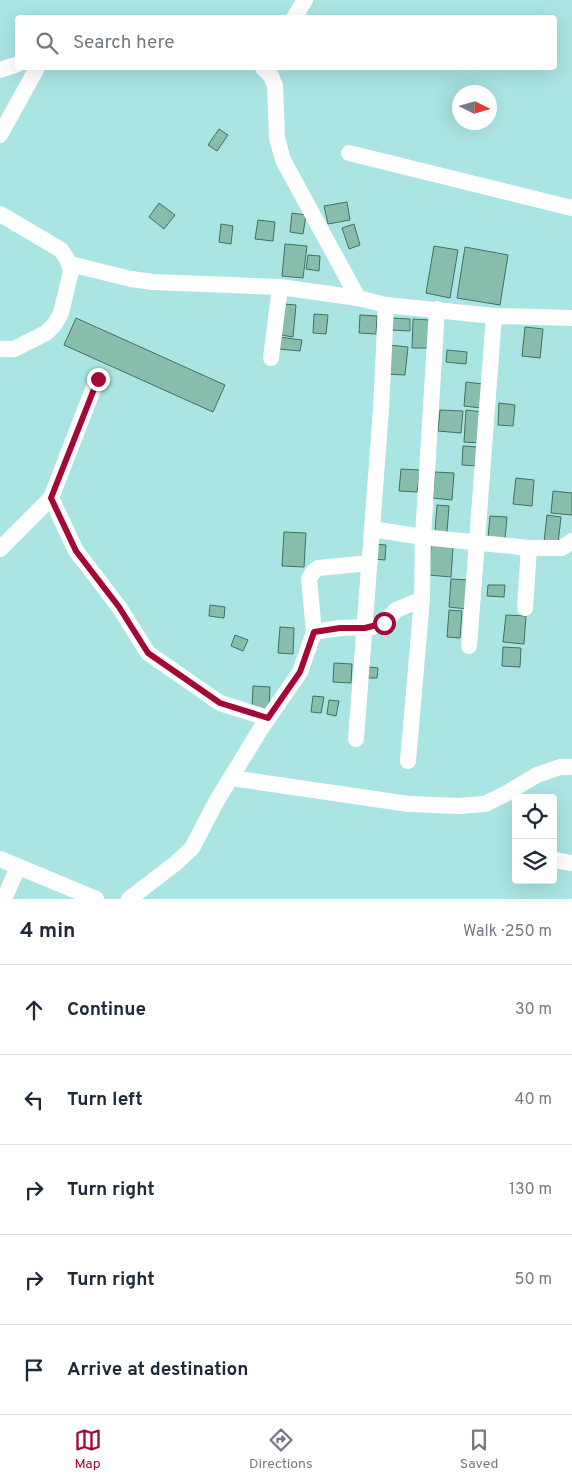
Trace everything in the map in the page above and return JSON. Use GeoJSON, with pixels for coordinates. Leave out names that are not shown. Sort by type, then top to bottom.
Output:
{"type":"FeatureCollection","features":[{"type":"Feature","properties":{"kind":"street"},"geometry":{"type":"LineString","coordinates":[[296,15],[305,0]]}},
{"type":"Feature","properties":{"kind":"street"},"geometry":{"type":"LineString","coordinates":[[0,70],[15,65]]}},
{"type":"Feature","properties":{"kind":"street"},"geometry":{"type":"LineString","coordinates":[[0,135],[36,70]]}},
{"type":"Feature","properties":{"kind":"street"},"geometry":{"type":"LineString","coordinates":[[265,70],[271,76],[275,86],[277,138],[283,160],[358,298]]}},
{"type":"Feature","properties":{"kind":"street"},"geometry":{"type":"LineString","coordinates":[[349,153],[572,208]]}},
{"type":"Feature","properties":{"kind":"street"},"geometry":{"type":"LineString","coordinates":[[0,214],[61,250],[70,264],[61,313],[55,324],[46,333],[14,349],[0,349]]}},
{"type":"Feature","properties":{"kind":"street"},"geometry":{"type":"LineString","coordinates":[[70,264],[131,279],[153,282],[280,287],[358,298],[386,305],[494,316],[572,318]]}},
{"type":"Feature","properties":{"kind":"street"},"geometry":{"type":"LineString","coordinates":[[271,358],[280,287]]}},
{"type":"Feature","properties":{"kind":"street"},"geometry":{"type":"LineString","coordinates":[[356,739],[382,410],[386,305]]}},
{"type":"Feature","properties":{"kind":"street"},"geometry":{"type":"LineString","coordinates":[[408,761],[422,599],[423,537],[436,309]]}},
{"type":"Feature","properties":{"kind":"street"},"geometry":{"type":"LineString","coordinates":[[469,646],[494,316]]}},
{"type":"Feature","properties":{"kind":"street"},"geometry":{"type":"LineString","coordinates":[[0,549],[51,498],[98,379]]}},
{"type":"Feature","properties":{"kind":"street"},"geometry":{"type":"LineString","coordinates":[[51,498],[76,551],[119,607],[148,653],[220,703],[268,718]]}},
{"type":"Feature","properties":{"kind":"street"},"geometry":{"type":"LineString","coordinates":[[372,529],[477,544],[529,548],[562,548],[572,541]]}},
{"type":"Feature","properties":{"kind":"street"},"geometry":{"type":"LineString","coordinates":[[526,608],[529,548]]}},
{"type":"Feature","properties":{"kind":"street"},"geometry":{"type":"LineString","coordinates":[[129,899],[176,863],[192,848],[231,778],[268,718],[300,672],[314,632],[309,579],[313,572],[318,568],[370,563]]}},
{"type":"Feature","properties":{"kind":"street"},"geometry":{"type":"LineString","coordinates":[[314,632],[340,628],[365,628],[384,623],[396,610],[422,599]]}},
{"type":"Feature","properties":{"kind":"street"},"geometry":{"type":"LineString","coordinates":[[231,778],[410,804],[458,806],[485,804],[537,774],[560,767],[572,767]]}},
{"type":"Feature","properties":{"kind":"street"},"geometry":{"type":"LineString","coordinates":[[0,859],[96,899]]}},
{"type":"Feature","properties":{"kind":"street"},"geometry":{"type":"LineString","coordinates":[[557,860],[572,863]]}},
{"type":"Feature","properties":{"kind":"street"},"geometry":{"type":"LineString","coordinates":[[4,899],[18,867]]}},
{"type":"Feature","properties":{"kind":"building"},"geometry":{"type":"Polygon","coordinates":[[[219,129],[228,135],[217,151],[208,145],[219,129]]]}},
{"type":"Feature","properties":{"kind":"building"},"geometry":{"type":"Polygon","coordinates":[[[347,202],[350,220],[328,224],[324,206],[347,202]]]}},
{"type":"Feature","properties":{"kind":"building"},"geometry":{"type":"Polygon","coordinates":[[[159,203],[175,215],[164,229],[149,217],[159,203]]]}},
{"type":"Feature","properties":{"kind":"building"},"geometry":{"type":"Polygon","coordinates":[[[292,213],[306,215],[303,234],[290,232],[292,213]]]}},
{"type":"Feature","properties":{"kind":"building"},"geometry":{"type":"Polygon","coordinates":[[[258,220],[275,222],[273,241],[255,239],[258,220]]]}},
{"type":"Feature","properties":{"kind":"building"},"geometry":{"type":"Polygon","coordinates":[[[221,224],[233,226],[231,244],[219,242],[221,224]]]}},
{"type":"Feature","properties":{"kind":"building"},"geometry":{"type":"Polygon","coordinates":[[[354,224],[360,245],[349,249],[342,228],[354,224]]]}},
{"type":"Feature","properties":{"kind":"building"},"geometry":{"type":"Polygon","coordinates":[[[285,244],[307,246],[303,278],[282,276],[285,244]]]}},
{"type":"Feature","properties":{"kind":"building"},"geometry":{"type":"Polygon","coordinates":[[[434,246],[458,250],[450,298],[426,293],[434,246]]]}},
{"type":"Feature","properties":{"kind":"building"},"geometry":{"type":"Polygon","coordinates":[[[465,247],[508,255],[500,305],[457,298],[465,247]]]}},
{"type":"Feature","properties":{"kind":"building"},"geometry":{"type":"Polygon","coordinates":[[[308,255],[320,256],[319,271],[306,269],[308,255]]]}},
{"type":"Feature","properties":{"kind":"building"},"geometry":{"type":"Polygon","coordinates":[[[284,304],[296,305],[293,337],[281,335],[284,304]]]}},
{"type":"Feature","properties":{"kind":"building"},"geometry":{"type":"Polygon","coordinates":[[[314,314],[328,315],[326,334],[313,333],[314,314]]]}},
{"type":"Feature","properties":{"kind":"building"},"geometry":{"type":"Polygon","coordinates":[[[360,315],[377,316],[376,334],[359,333],[360,315]]]}},
{"type":"Feature","properties":{"kind":"building"},"geometry":{"type":"Polygon","coordinates":[[[76,318],[225,385],[213,412],[64,345],[76,318]]]}},
{"type":"Feature","properties":{"kind":"building"},"geometry":{"type":"Polygon","coordinates":[[[392,318],[410,319],[410,331],[392,330],[392,318]]]}},
{"type":"Feature","properties":{"kind":"building"},"geometry":{"type":"Polygon","coordinates":[[[413,319],[429,320],[428,348],[412,348],[413,319]]]}},
{"type":"Feature","properties":{"kind":"building"},"geometry":{"type":"Polygon","coordinates":[[[525,327],[543,329],[540,358],[522,356],[525,327]]]}},
{"type":"Feature","properties":{"kind":"building"},"geometry":{"type":"Polygon","coordinates":[[[279,337],[302,340],[300,351],[278,349],[279,337]]]}},
{"type":"Feature","properties":{"kind":"building"},"geometry":{"type":"Polygon","coordinates":[[[389,345],[408,347],[405,375],[386,374],[389,345]]]}},
{"type":"Feature","properties":{"kind":"building"},"geometry":{"type":"Polygon","coordinates":[[[447,350],[467,352],[466,364],[446,362],[447,350]]]}},
{"type":"Feature","properties":{"kind":"building"},"geometry":{"type":"Polygon","coordinates":[[[466,382],[483,384],[481,408],[464,406],[466,382]]]}},
{"type":"Feature","properties":{"kind":"building"},"geometry":{"type":"Polygon","coordinates":[[[499,403],[515,405],[513,426],[498,425],[499,403]]]}},
{"type":"Feature","properties":{"kind":"building"},"geometry":{"type":"Polygon","coordinates":[[[440,410],[463,411],[461,433],[438,431],[440,410]]]}},
{"type":"Feature","properties":{"kind":"building"},"geometry":{"type":"Polygon","coordinates":[[[466,410],[483,412],[481,443],[464,442],[466,410]]]}},
{"type":"Feature","properties":{"kind":"building"},"geometry":{"type":"Polygon","coordinates":[[[463,446],[479,447],[478,466],[462,465],[463,446]]]}},
{"type":"Feature","properties":{"kind":"building"},"geometry":{"type":"Polygon","coordinates":[[[401,469],[420,470],[417,492],[399,491],[401,469]]]}},
{"type":"Feature","properties":{"kind":"building"},"geometry":{"type":"Polygon","coordinates":[[[435,472],[454,473],[452,500],[433,498],[435,472]]]}},
{"type":"Feature","properties":{"kind":"building"},"geometry":{"type":"Polygon","coordinates":[[[516,478],[534,480],[532,506],[513,504],[516,478]]]}},
{"type":"Feature","properties":{"kind":"building"},"geometry":{"type":"Polygon","coordinates":[[[553,491],[572,493],[572,515],[551,513],[553,491]]]}},
{"type":"Feature","properties":{"kind":"building"},"geometry":{"type":"Polygon","coordinates":[[[437,505],[449,506],[447,532],[435,531],[437,505]]]}},
{"type":"Feature","properties":{"kind":"building"},"geometry":{"type":"Polygon","coordinates":[[[547,515],[561,517],[558,543],[544,542],[547,515]]]}},
{"type":"Feature","properties":{"kind":"building"},"geometry":{"type":"Polygon","coordinates":[[[490,516],[507,517],[505,539],[488,538],[490,516]]]}},
{"type":"Feature","properties":{"kind":"building"},"geometry":{"type":"Polygon","coordinates":[[[284,532],[306,533],[304,567],[282,566],[284,532]]]}},
{"type":"Feature","properties":{"kind":"building"},"geometry":{"type":"Polygon","coordinates":[[[375,544],[386,545],[385,560],[374,559],[375,544]]]}},
{"type":"Feature","properties":{"kind":"building"},"geometry":{"type":"Polygon","coordinates":[[[431,545],[453,547],[451,577],[429,575],[431,545]]]}},
{"type":"Feature","properties":{"kind":"building"},"geometry":{"type":"Polygon","coordinates":[[[451,579],[470,580],[467,609],[449,607],[451,579]]]}},
{"type":"Feature","properties":{"kind":"building"},"geometry":{"type":"Polygon","coordinates":[[[488,585],[505,585],[504,597],[487,596],[488,585]]]}},
{"type":"Feature","properties":{"kind":"building"},"geometry":{"type":"Polygon","coordinates":[[[210,605],[225,607],[224,618],[209,616],[210,605]]]}},
{"type":"Feature","properties":{"kind":"building"},"geometry":{"type":"Polygon","coordinates":[[[449,610],[462,611],[460,638],[447,637],[449,610]]]}},
{"type":"Feature","properties":{"kind":"building"},"geometry":{"type":"Polygon","coordinates":[[[506,615],[526,616],[524,644],[503,642],[506,615]]]}},
{"type":"Feature","properties":{"kind":"building"},"geometry":{"type":"Polygon","coordinates":[[[280,627],[294,628],[293,654],[278,653],[280,627]]]}},
{"type":"Feature","properties":{"kind":"building"},"geometry":{"type":"Polygon","coordinates":[[[235,635],[248,640],[243,651],[231,646],[235,635]]]}},
{"type":"Feature","properties":{"kind":"building"},"geometry":{"type":"Polygon","coordinates":[[[503,647],[521,648],[520,667],[502,666],[503,647]]]}},
{"type":"Feature","properties":{"kind":"building"},"geometry":{"type":"Polygon","coordinates":[[[334,663],[352,664],[351,683],[333,682],[334,663]]]}},
{"type":"Feature","properties":{"kind":"building"},"geometry":{"type":"Polygon","coordinates":[[[369,667],[378,668],[377,678],[368,678],[369,667]]]}},
{"type":"Feature","properties":{"kind":"building"},"geometry":{"type":"Polygon","coordinates":[[[253,686],[270,687],[269,709],[252,708],[253,686]]]}},
{"type":"Feature","properties":{"kind":"building"},"geometry":{"type":"Polygon","coordinates":[[[313,696],[324,697],[321,713],[311,712],[313,696]]]}},
{"type":"Feature","properties":{"kind":"building"},"geometry":{"type":"Polygon","coordinates":[[[329,700],[339,701],[336,716],[327,714],[329,700]]]}},
{"type":"Feature","properties":{"kind":"route"},"geometry":{"type":"LineString","coordinates":[[98,379],[51,498],[76,551],[119,607],[148,653],[220,703],[268,718],[300,672],[314,632],[340,628],[373,627],[384,623]]}}]}
